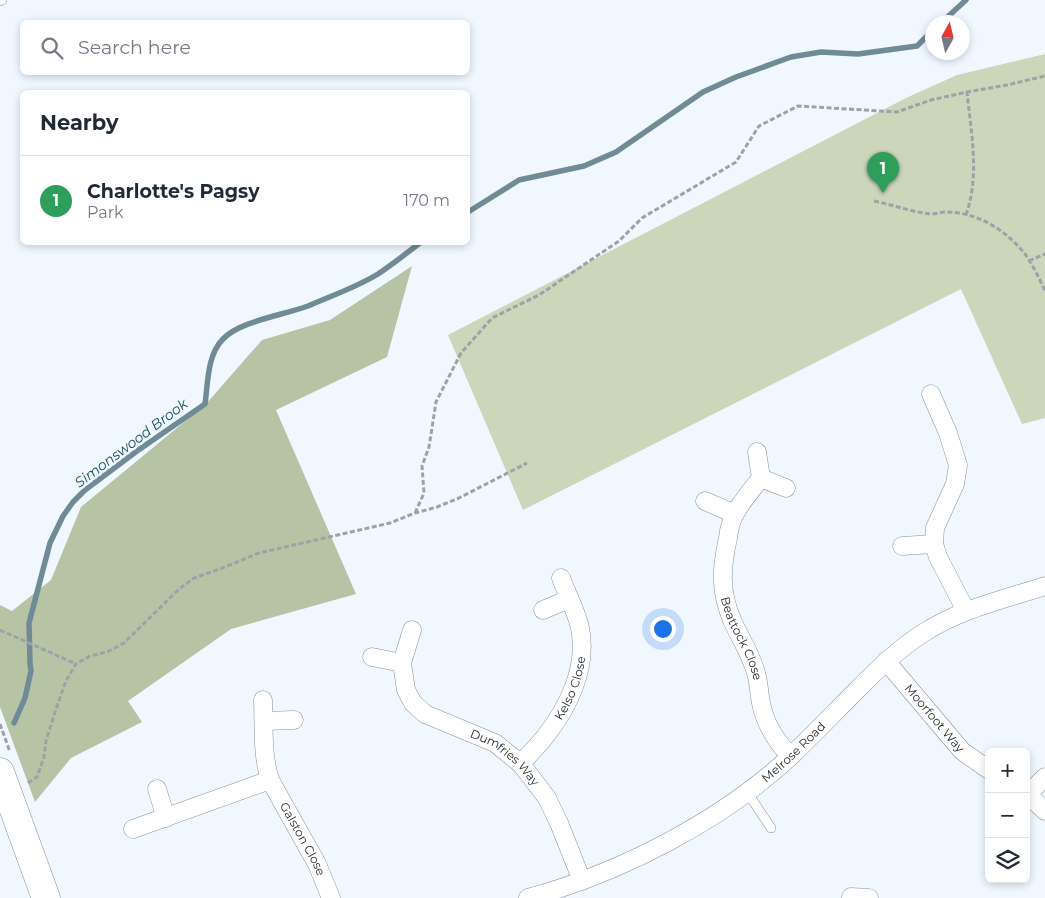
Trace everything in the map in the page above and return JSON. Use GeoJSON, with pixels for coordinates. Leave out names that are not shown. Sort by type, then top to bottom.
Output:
{"type":"FeatureCollection","features":[{"type":"Feature","properties":{"kind":"main road"},"geometry":{"type":"LineString","coordinates":[[0,772],[46,898]]}},
{"type":"Feature","properties":{"kind":"main road"},"geometry":{"type":"LineString","coordinates":[[29,848],[51,898]]}},
{"type":"Feature","properties":{"kind":"street"},"geometry":{"type":"LineString","coordinates":[[931,394],[948,433],[958,465],[955,484],[935,528],[934,544],[938,557],[966,612]]}},
{"type":"Feature","properties":{"kind":"street"},"geometry":{"type":"LineString","coordinates":[[757,452],[760,478],[786,488]]}},
{"type":"Feature","properties":{"kind":"street","name":"Beattock Close"},"geometry":{"type":"LineString","coordinates":[[760,478],[735,514],[728,535],[722,572],[726,605],[754,665],[762,710],[767,724],[775,738],[790,756]]}},
{"type":"Feature","properties":{"kind":"street"},"geometry":{"type":"LineString","coordinates":[[705,501],[735,514]]}},
{"type":"Feature","properties":{"kind":"street"},"geometry":{"type":"LineString","coordinates":[[902,546],[934,544]]}},
{"type":"Feature","properties":{"kind":"street","name":"Kelso Close"},"geometry":{"type":"LineString","coordinates":[[521,764],[544,738],[571,698],[579,671],[581,659],[580,628],[561,578]]}},
{"type":"Feature","properties":{"kind":"street","name":"Melrose Road"},"geometry":{"type":"LineString","coordinates":[[528,898],[582,881],[617,867],[702,822],[747,792],[790,756],[886,661],[904,646],[926,631],[966,612],[1045,586]]}},
{"type":"Feature","properties":{"kind":"street"},"geometry":{"type":"LineString","coordinates":[[543,610],[569,599]]}},
{"type":"Feature","properties":{"kind":"street","name":"Dumfries Way"},"geometry":{"type":"LineString","coordinates":[[412,630],[402,663],[406,690],[413,703],[425,714],[495,743],[521,764],[547,798],[582,881]]}},
{"type":"Feature","properties":{"kind":"street"},"geometry":{"type":"LineString","coordinates":[[372,657],[402,663]]}},
{"type":"Feature","properties":{"kind":"street","name":"Moorfoot Way"},"geometry":{"type":"LineString","coordinates":[[886,661],[962,751],[985,767]]}},
{"type":"Feature","properties":{"kind":"street","name":"Galston Close"},"geometry":{"type":"LineString","coordinates":[[263,700],[266,767],[270,780],[317,864],[331,898]]}},
{"type":"Feature","properties":{"kind":"street"},"geometry":{"type":"LineString","coordinates":[[264,721],[294,720]]}},
{"type":"Feature","properties":{"kind":"street"},"geometry":{"type":"LineString","coordinates":[[1028,793],[1045,777]]}},
{"type":"Feature","properties":{"kind":"street"},"geometry":{"type":"LineString","coordinates":[[133,829],[270,780]]}},
{"type":"Feature","properties":{"kind":"street"},"geometry":{"type":"LineString","coordinates":[[157,789],[166,818]]}},
{"type":"Feature","properties":{"kind":"street"},"geometry":{"type":"LineString","coordinates":[[1030,797],[1045,811]]}},
{"type":"Feature","properties":{"kind":"lane"},"geometry":{"type":"LineString","coordinates":[[747,792],[771,828]]}},
{"type":"Feature","properties":{"kind":"path"},"geometry":{"type":"LineString","coordinates":[[415,513],[424,493],[422,466],[429,447],[436,402],[460,353],[492,318],[539,295],[619,241],[642,218],[736,162],[759,126],[798,106],[897,112],[931,100],[1045,76]]}},
{"type":"Feature","properties":{"kind":"path"},"geometry":{"type":"LineString","coordinates":[[966,215],[972,193],[974,158],[967,92]]}},
{"type":"Feature","properties":{"kind":"path"},"geometry":{"type":"LineString","coordinates":[[874,201],[932,214],[946,212],[977,217],[991,223],[1025,253],[1045,291]]}},
{"type":"Feature","properties":{"kind":"path"},"geometry":{"type":"LineString","coordinates":[[1030,261],[1045,254]]}},
{"type":"Feature","properties":{"kind":"path"},"geometry":{"type":"LineString","coordinates":[[23,786],[37,777],[56,708],[66,682],[76,664],[90,656],[107,652],[124,643],[179,589],[194,578],[260,553],[390,523],[459,498],[527,463]]}},
{"type":"Feature","properties":{"kind":"path"},"geometry":{"type":"LineString","coordinates":[[0,630],[76,664]]}},
{"type":"Feature","properties":{"kind":"green space"},"geometry":{"type":"Polygon","coordinates":[[[1045,54],[1045,418],[1022,424],[961,289],[523,510],[448,335],[906,98],[957,75],[1045,54]]]}},
{"type":"Feature","properties":{"kind":"green space"},"geometry":{"type":"Polygon","coordinates":[[[412,266],[387,357],[276,410],[356,594],[231,629],[128,701],[142,722],[71,758],[35,802],[0,707],[0,605],[12,611],[51,580],[81,507],[206,404],[262,340],[330,320],[412,266]]]}},
{"type":"Feature","properties":{"kind":"waterway","name":"Simonswood Brook"},"geometry":{"type":"LineString","coordinates":[[950,15],[966,0]]}},
{"type":"Feature","properties":{"kind":"waterway","name":"Simonswood Brook"},"geometry":{"type":"LineString","coordinates":[[470,211],[519,180],[584,166],[616,152],[703,92],[736,77],[791,57],[821,52],[858,54],[917,46],[925,38]]}},
{"type":"Feature","properties":{"kind":"waterway","name":"Simonswood Brook"},"geometry":{"type":"LineString","coordinates":[[14,723],[25,698],[31,671],[29,623],[50,543],[63,516],[73,502],[85,490],[137,451],[205,404],[211,361],[218,346],[231,333],[251,323],[308,306],[361,283],[384,270],[417,245]]}},
{"type":"Feature","properties":{"kind":"place","name":"Charlotte's Pagsy"},"geometry":{"type":"Point","coordinates":[883,193]}}]}
